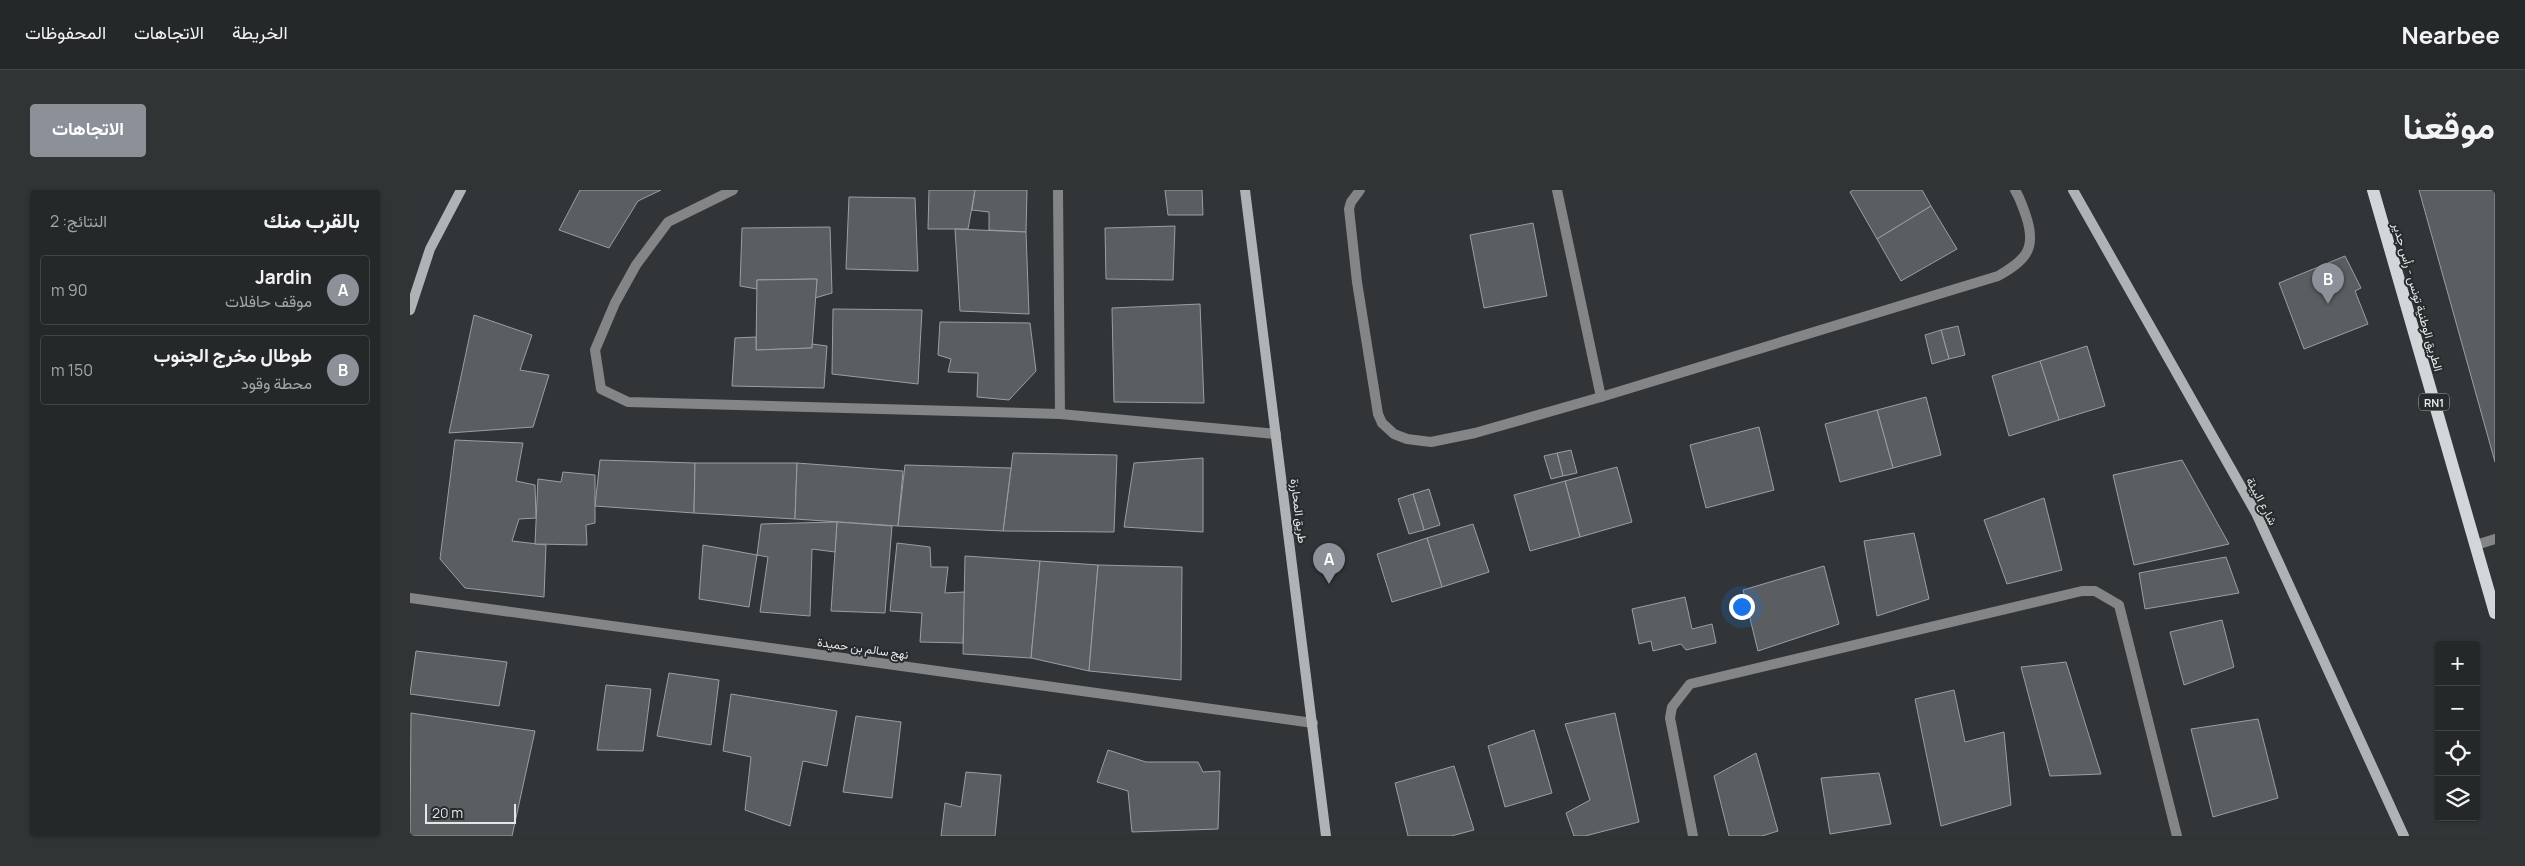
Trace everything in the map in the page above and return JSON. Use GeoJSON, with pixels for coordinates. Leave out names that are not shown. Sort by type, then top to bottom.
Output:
{"type":"FeatureCollection","features":[{"type":"Feature","properties":{"kind":"main road"},"geometry":{"type":"LineString","coordinates":[[410,310],[430,249],[461,190]]}},
{"type":"Feature","properties":{"kind":"main road","name":"طريق المحارزة"},"geometry":{"type":"LineString","coordinates":[[1246,190],[1326,836]]}},
{"type":"Feature","properties":{"kind":"main road","name":"شارع البيئة"},"geometry":{"type":"LineString","coordinates":[[2073,190],[2256,514],[2404,836]]}},
{"type":"Feature","properties":{"kind":"main road","name":"الطريق الوطنية تونس - رأس جدير"},"geometry":{"type":"LineString","coordinates":[[2373,190],[2495,613]]}},
{"type":"Feature","properties":{"kind":"street"},"geometry":{"type":"LineString","coordinates":[[733,190],[668,222],[636,265],[615,302],[595,350],[601,389],[628,402],[1060,414],[1276,434]]}},
{"type":"Feature","properties":{"kind":"street"},"geometry":{"type":"LineString","coordinates":[[1058,190],[1060,414]]}},
{"type":"Feature","properties":{"kind":"street"},"geometry":{"type":"LineString","coordinates":[[1360,190],[1351,202],[1349,209],[1357,282],[1378,414],[1382,423],[1394,434],[1407,439],[1431,442],[1475,433],[1601,397],[1998,276],[2019,262],[2029,249],[2031,229],[2015,190]]}},
{"type":"Feature","properties":{"kind":"street"},"geometry":{"type":"LineString","coordinates":[[1557,190],[1601,397]]}},
{"type":"Feature","properties":{"kind":"street"},"geometry":{"type":"LineString","coordinates":[[2476,544],[2495,539]]}},
{"type":"Feature","properties":{"kind":"street"},"geometry":{"type":"LineString","coordinates":[[1693,836],[1670,718],[1672,707],[1690,684],[2082,592],[2095,591],[2119,605],[2177,836]]}},
{"type":"Feature","properties":{"kind":"street","name":"نهج سالم بن حميدة"},"geometry":{"type":"LineString","coordinates":[[410,598],[1313,724]]}},
{"type":"Feature","properties":{"kind":"building"},"geometry":{"type":"Polygon","coordinates":[[[580,190],[661,190],[638,201],[609,248],[559,230],[580,190]]]}},
{"type":"Feature","properties":{"kind":"building"},"geometry":{"type":"Polygon","coordinates":[[[929,190],[975,190],[968,229],[928,229],[929,190]]]}},
{"type":"Feature","properties":{"kind":"building"},"geometry":{"type":"Polygon","coordinates":[[[975,190],[1027,190],[1026,232],[989,230],[989,212],[972,210],[975,190]]]}},
{"type":"Feature","properties":{"kind":"building"},"geometry":{"type":"Polygon","coordinates":[[[1165,190],[1202,190],[1203,215],[1168,215],[1165,190]]]}},
{"type":"Feature","properties":{"kind":"building"},"geometry":{"type":"Polygon","coordinates":[[[1853,190],[1922,190],[1931,206],[1877,239],[1850,192],[1853,190]]]}},
{"type":"Feature","properties":{"kind":"building"},"geometry":{"type":"Polygon","coordinates":[[[2419,190],[2495,190],[2495,462],[2419,190]]]}},
{"type":"Feature","properties":{"kind":"building"},"geometry":{"type":"Polygon","coordinates":[[[849,197],[915,198],[918,271],[846,269],[849,197]]]}},
{"type":"Feature","properties":{"kind":"building"},"geometry":{"type":"Polygon","coordinates":[[[1931,206],[1957,249],[1901,281],[1877,239],[1931,206]]]}},
{"type":"Feature","properties":{"kind":"building"},"geometry":{"type":"Polygon","coordinates":[[[1533,223],[1547,296],[1484,308],[1470,235],[1533,223]]]}},
{"type":"Feature","properties":{"kind":"building"},"geometry":{"type":"Polygon","coordinates":[[[1175,226],[1173,280],[1106,279],[1105,228],[1175,226]]]}},
{"type":"Feature","properties":{"kind":"building"},"geometry":{"type":"Polygon","coordinates":[[[830,227],[832,293],[815,298],[817,279],[757,280],[757,289],[740,286],[742,228],[830,227]]]}},
{"type":"Feature","properties":{"kind":"building"},"geometry":{"type":"Polygon","coordinates":[[[955,229],[1026,232],[1029,314],[960,311],[955,229]]]}},
{"type":"Feature","properties":{"kind":"building"},"geometry":{"type":"Polygon","coordinates":[[[2345,256],[2361,288],[2355,291],[2368,324],[2304,349],[2279,283],[2345,256]]]}},
{"type":"Feature","properties":{"kind":"building"},"geometry":{"type":"Polygon","coordinates":[[[817,279],[812,348],[756,350],[757,280],[817,279]]]}},
{"type":"Feature","properties":{"kind":"building"},"geometry":{"type":"Polygon","coordinates":[[[1200,304],[1204,403],[1114,402],[1112,308],[1200,304]]]}},
{"type":"Feature","properties":{"kind":"building"},"geometry":{"type":"Polygon","coordinates":[[[833,309],[922,310],[918,384],[832,374],[833,309]]]}},
{"type":"Feature","properties":{"kind":"building"},"geometry":{"type":"Polygon","coordinates":[[[474,315],[532,335],[520,370],[549,375],[533,427],[449,433],[474,315]]]}},
{"type":"Feature","properties":{"kind":"building"},"geometry":{"type":"Polygon","coordinates":[[[940,322],[1030,323],[1036,371],[1009,400],[977,397],[978,373],[948,372],[951,359],[938,355],[940,322]]]}},
{"type":"Feature","properties":{"kind":"building"},"geometry":{"type":"Polygon","coordinates":[[[1958,326],[1965,355],[1949,359],[1941,330],[1958,326]]]}},
{"type":"Feature","properties":{"kind":"building"},"geometry":{"type":"Polygon","coordinates":[[[1941,330],[1949,359],[1932,364],[1925,335],[1941,330]]]}},
{"type":"Feature","properties":{"kind":"building"},"geometry":{"type":"Polygon","coordinates":[[[756,337],[756,350],[812,348],[812,344],[827,346],[824,388],[732,386],[735,338],[756,337]]]}},
{"type":"Feature","properties":{"kind":"building"},"geometry":{"type":"Polygon","coordinates":[[[2087,346],[2105,406],[2059,420],[2040,361],[2087,346]]]}},
{"type":"Feature","properties":{"kind":"building"},"geometry":{"type":"Polygon","coordinates":[[[2040,361],[2059,420],[2009,436],[1992,376],[2040,361]]]}},
{"type":"Feature","properties":{"kind":"building"},"geometry":{"type":"Polygon","coordinates":[[[1926,397],[1941,455],[1893,468],[1877,410],[1926,397]]]}},
{"type":"Feature","properties":{"kind":"building"},"geometry":{"type":"Polygon","coordinates":[[[1877,410],[1893,468],[1840,482],[1825,424],[1877,410]]]}},
{"type":"Feature","properties":{"kind":"building"},"geometry":{"type":"Polygon","coordinates":[[[1759,427],[1774,490],[1706,508],[1690,445],[1759,427]]]}},
{"type":"Feature","properties":{"kind":"building"},"geometry":{"type":"Polygon","coordinates":[[[455,440],[523,443],[516,481],[535,485],[536,518],[519,519],[512,541],[546,545],[544,597],[465,588],[440,559],[455,440]]]}},
{"type":"Feature","properties":{"kind":"building"},"geometry":{"type":"Polygon","coordinates":[[[1571,450],[1577,473],[1563,476],[1557,453],[1571,450]]]}},
{"type":"Feature","properties":{"kind":"building"},"geometry":{"type":"Polygon","coordinates":[[[1013,453],[1117,455],[1114,532],[1003,531],[1013,453]]]}},
{"type":"Feature","properties":{"kind":"building"},"geometry":{"type":"Polygon","coordinates":[[[1557,453],[1563,476],[1551,479],[1544,456],[1557,453]]]}},
{"type":"Feature","properties":{"kind":"building"},"geometry":{"type":"Polygon","coordinates":[[[1203,458],[1203,532],[1124,527],[1134,463],[1203,458]]]}},
{"type":"Feature","properties":{"kind":"building"},"geometry":{"type":"Polygon","coordinates":[[[600,460],[695,463],[694,513],[595,506],[600,460]]]}},
{"type":"Feature","properties":{"kind":"building"},"geometry":{"type":"Polygon","coordinates":[[[2182,460],[2229,544],[2134,565],[2113,475],[2182,460]]]}},
{"type":"Feature","properties":{"kind":"building"},"geometry":{"type":"Polygon","coordinates":[[[695,463],[797,463],[795,519],[694,513],[695,463]]]}},
{"type":"Feature","properties":{"kind":"building"},"geometry":{"type":"Polygon","coordinates":[[[797,463],[903,471],[898,526],[795,519],[797,463]]]}},
{"type":"Feature","properties":{"kind":"building"},"geometry":{"type":"Polygon","coordinates":[[[905,465],[1011,468],[1003,531],[898,526],[905,465]]]}},
{"type":"Feature","properties":{"kind":"building"},"geometry":{"type":"Polygon","coordinates":[[[1617,467],[1632,522],[1580,537],[1565,481],[1617,467]]]}},
{"type":"Feature","properties":{"kind":"building"},"geometry":{"type":"Polygon","coordinates":[[[563,472],[595,475],[595,523],[586,525],[587,545],[535,544],[538,479],[561,482],[563,472]]]}},
{"type":"Feature","properties":{"kind":"building"},"geometry":{"type":"Polygon","coordinates":[[[1565,481],[1580,537],[1530,551],[1514,495],[1565,481]]]}},
{"type":"Feature","properties":{"kind":"building"},"geometry":{"type":"Polygon","coordinates":[[[1429,489],[1440,525],[1424,530],[1413,494],[1429,489]]]}},
{"type":"Feature","properties":{"kind":"building"},"geometry":{"type":"Polygon","coordinates":[[[1413,494],[1424,530],[1409,534],[1398,499],[1413,494]]]}},
{"type":"Feature","properties":{"kind":"building"},"geometry":{"type":"Polygon","coordinates":[[[2044,498],[2062,570],[2007,584],[1984,520],[2044,498]]]}},
{"type":"Feature","properties":{"kind":"building"},"geometry":{"type":"Polygon","coordinates":[[[837,522],[892,526],[885,613],[831,611],[837,522]]]}},
{"type":"Feature","properties":{"kind":"building"},"geometry":{"type":"Polygon","coordinates":[[[837,522],[835,552],[812,549],[810,616],[760,612],[768,557],[757,555],[761,524],[837,522]]]}},
{"type":"Feature","properties":{"kind":"building"},"geometry":{"type":"Polygon","coordinates":[[[1473,524],[1489,572],[1442,587],[1427,538],[1473,524]]]}},
{"type":"Feature","properties":{"kind":"building"},"geometry":{"type":"Polygon","coordinates":[[[1914,533],[1929,599],[1877,616],[1864,541],[1914,533]]]}},
{"type":"Feature","properties":{"kind":"building"},"geometry":{"type":"Polygon","coordinates":[[[1427,538],[1442,587],[1392,602],[1377,554],[1427,538]]]}},
{"type":"Feature","properties":{"kind":"building"},"geometry":{"type":"Polygon","coordinates":[[[897,543],[930,547],[931,567],[948,567],[945,593],[965,592],[963,643],[920,642],[922,613],[890,611],[897,543]]]}},
{"type":"Feature","properties":{"kind":"building"},"geometry":{"type":"Polygon","coordinates":[[[703,545],[757,555],[749,607],[699,599],[703,545]]]}},
{"type":"Feature","properties":{"kind":"building"},"geometry":{"type":"Polygon","coordinates":[[[965,556],[1040,561],[1031,658],[963,654],[965,556]]]}},
{"type":"Feature","properties":{"kind":"building"},"geometry":{"type":"Polygon","coordinates":[[[2226,557],[2239,593],[2145,609],[2139,573],[2226,557]]]}},
{"type":"Feature","properties":{"kind":"building"},"geometry":{"type":"Polygon","coordinates":[[[1040,561],[1098,565],[1089,671],[1031,658],[1040,561]]]}},
{"type":"Feature","properties":{"kind":"building"},"geometry":{"type":"Polygon","coordinates":[[[1098,565],[1182,567],[1181,680],[1089,671],[1098,565]]]}},
{"type":"Feature","properties":{"kind":"building"},"geometry":{"type":"Polygon","coordinates":[[[1824,566],[1839,624],[1758,651],[1743,590],[1824,566]]]}},
{"type":"Feature","properties":{"kind":"building"},"geometry":{"type":"Polygon","coordinates":[[[1685,597],[1692,629],[1712,624],[1716,643],[1686,650],[1681,644],[1653,651],[1651,641],[1639,644],[1632,609],[1685,597]]]}},
{"type":"Feature","properties":{"kind":"building"},"geometry":{"type":"Polygon","coordinates":[[[2222,620],[2234,667],[2184,685],[2170,632],[2222,620]]]}},
{"type":"Feature","properties":{"kind":"building"},"geometry":{"type":"Polygon","coordinates":[[[416,651],[507,662],[499,706],[410,694],[416,651]]]}},
{"type":"Feature","properties":{"kind":"building"},"geometry":{"type":"Polygon","coordinates":[[[2066,662],[2101,774],[2050,776],[2021,667],[2066,662]]]}},
{"type":"Feature","properties":{"kind":"building"},"geometry":{"type":"Polygon","coordinates":[[[669,673],[719,680],[711,745],[657,736],[669,673]]]}},
{"type":"Feature","properties":{"kind":"building"},"geometry":{"type":"Polygon","coordinates":[[[606,685],[651,689],[643,751],[597,750],[606,685]]]}},
{"type":"Feature","properties":{"kind":"building"},"geometry":{"type":"Polygon","coordinates":[[[1954,690],[1965,742],[2004,732],[2011,805],[1941,826],[1915,699],[1954,690]]]}},
{"type":"Feature","properties":{"kind":"building"},"geometry":{"type":"Polygon","coordinates":[[[731,694],[837,711],[827,766],[803,761],[790,826],[745,810],[751,757],[723,751],[731,694]]]}},
{"type":"Feature","properties":{"kind":"building"},"geometry":{"type":"Polygon","coordinates":[[[411,713],[535,731],[512,836],[410,836],[411,713]]]}},
{"type":"Feature","properties":{"kind":"building"},"geometry":{"type":"Polygon","coordinates":[[[1615,713],[1639,822],[1585,836],[1574,836],[1566,813],[1590,800],[1565,724],[1615,713]]]}},
{"type":"Feature","properties":{"kind":"building"},"geometry":{"type":"Polygon","coordinates":[[[856,716],[901,722],[892,798],[843,792],[856,716]]]}},
{"type":"Feature","properties":{"kind":"building"},"geometry":{"type":"Polygon","coordinates":[[[2258,719],[2278,798],[2213,817],[2191,729],[2258,719]]]}},
{"type":"Feature","properties":{"kind":"building"},"geometry":{"type":"Polygon","coordinates":[[[1534,730],[1552,793],[1505,807],[1488,746],[1534,730]]]}},
{"type":"Feature","properties":{"kind":"building"},"geometry":{"type":"Polygon","coordinates":[[[1108,750],[1146,762],[1198,762],[1203,772],[1220,771],[1218,829],[1132,832],[1128,791],[1097,782],[1108,750]]]}},
{"type":"Feature","properties":{"kind":"building"},"geometry":{"type":"Polygon","coordinates":[[[1756,753],[1778,831],[1762,836],[1729,836],[1714,776],[1756,753]]]}},
{"type":"Feature","properties":{"kind":"building"},"geometry":{"type":"Polygon","coordinates":[[[1454,766],[1474,830],[1451,836],[1408,836],[1395,783],[1454,766]]]}},
{"type":"Feature","properties":{"kind":"building"},"geometry":{"type":"Polygon","coordinates":[[[966,772],[1001,775],[995,836],[941,836],[945,803],[961,807],[966,772]]]}},
{"type":"Feature","properties":{"kind":"building"},"geometry":{"type":"Polygon","coordinates":[[[1879,773],[1891,824],[1830,834],[1821,778],[1879,773]]]}},
{"type":"Feature","properties":{"kind":"place","name":"طوطال مخرج الجنوب"},"geometry":{"type":"Point","coordinates":[2328,304]}},
{"type":"Feature","properties":{"kind":"place","name":"Jardin"},"geometry":{"type":"Point","coordinates":[1329,584]}}]}
